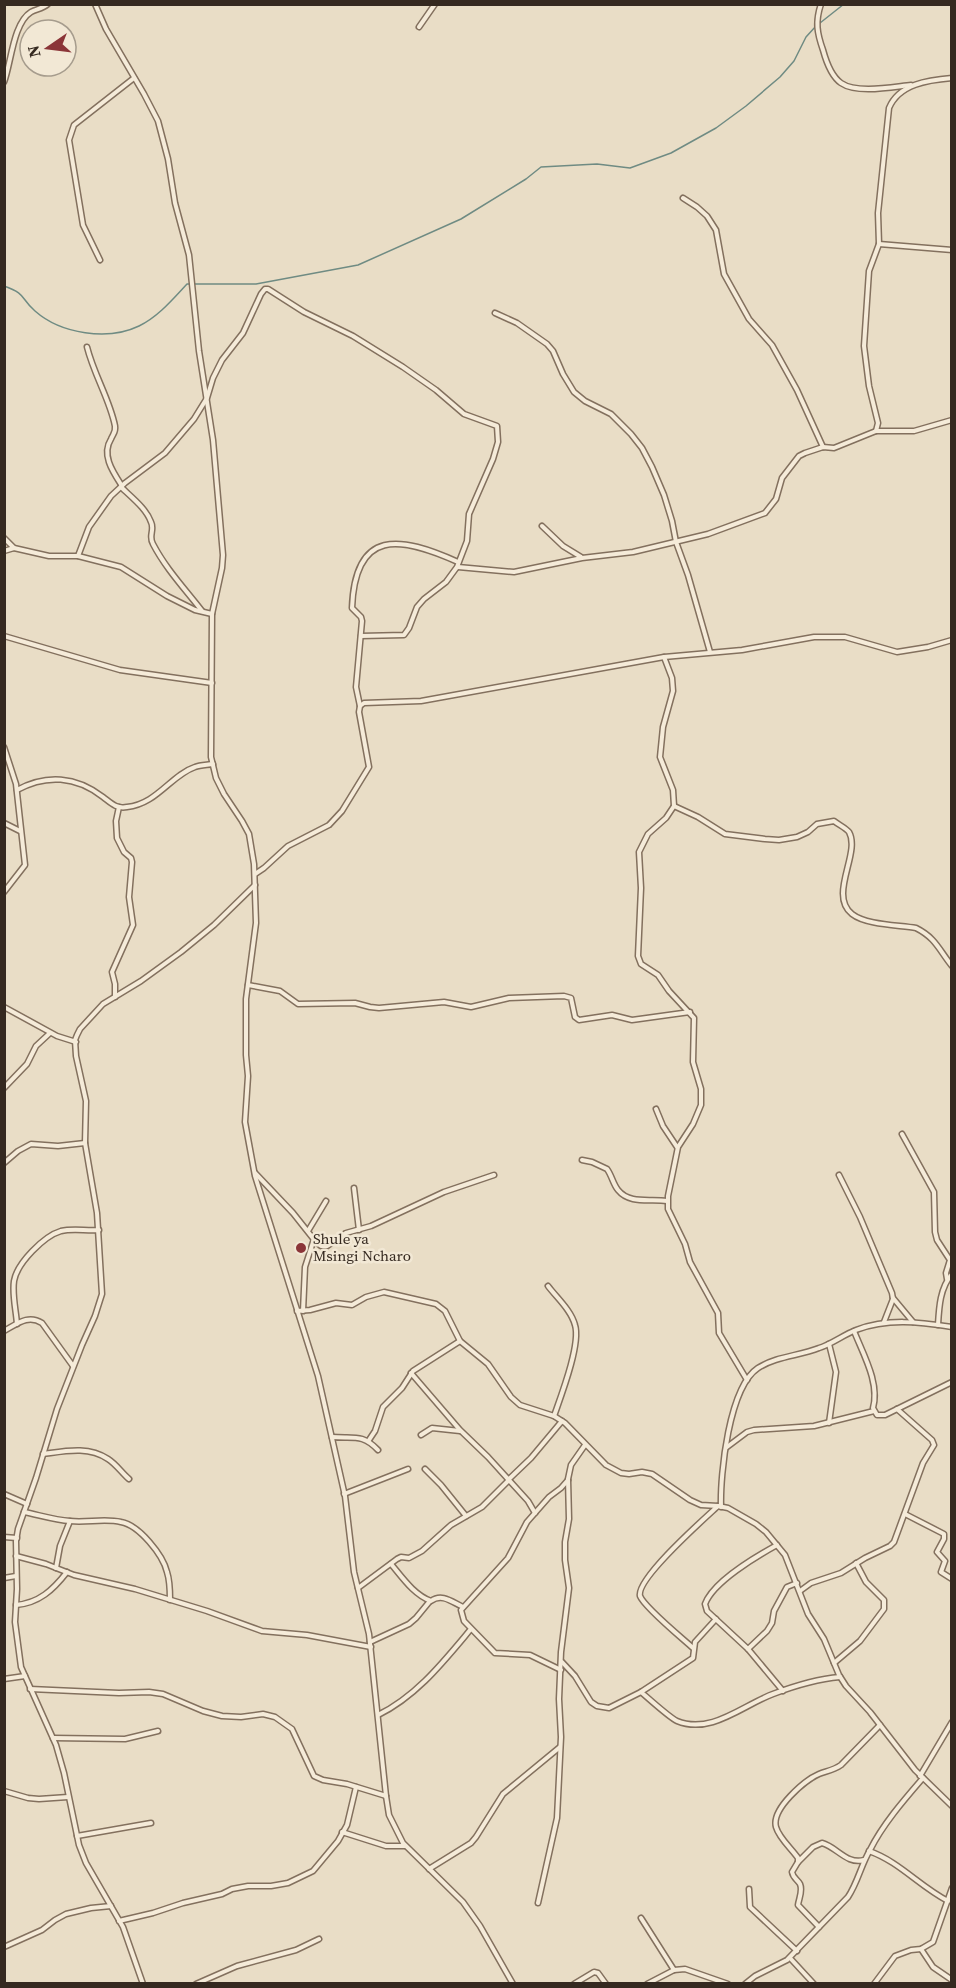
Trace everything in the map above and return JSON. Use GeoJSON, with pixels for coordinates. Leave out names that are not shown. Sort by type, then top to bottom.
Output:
{"type":"FeatureCollection","features":[{"type":"Feature","properties":{"kind":"street"},"geometry":{"type":"LineString","coordinates":[[4,82],[13,46],[23,21],[30,12],[48,4]]}},
{"type":"Feature","properties":{"kind":"street"},"geometry":{"type":"LineString","coordinates":[[95,4],[106,29],[158,121],[189,255],[223,555],[212,614],[210,736],[216,778],[249,834],[256,884],[256,923],[245,1024],[248,1076],[244,1122],[254,1172],[314,1362],[332,1437],[344,1494],[358,1588],[371,1647],[386,1796],[394,1828],[406,1846],[463,1902],[480,1926],[513,1983]]}},
{"type":"Feature","properties":{"kind":"street"},"geometry":{"type":"LineString","coordinates":[[419,27],[435,4]]}},
{"type":"Feature","properties":{"kind":"street"},"geometry":{"type":"LineString","coordinates":[[821,4],[816,26],[818,36],[825,58],[834,76],[841,83],[849,87],[865,89],[951,78]]}},
{"type":"Feature","properties":{"kind":"street"},"geometry":{"type":"LineString","coordinates":[[100,260],[83,225],[69,140],[74,125],[134,78]]}},
{"type":"Feature","properties":{"kind":"street"},"geometry":{"type":"LineString","coordinates":[[876,431],[878,423],[869,386],[864,346],[866,289],[869,272],[879,244],[878,213],[889,108],[895,97],[914,84]]}},
{"type":"Feature","properties":{"kind":"street"},"geometry":{"type":"LineString","coordinates":[[683,198],[707,216],[716,230],[724,274],[749,319],[772,345],[797,390],[823,447]]}},
{"type":"Feature","properties":{"kind":"street"},"geometry":{"type":"LineString","coordinates":[[879,244],[951,250]]}},
{"type":"Feature","properties":{"kind":"street"},"geometry":{"type":"LineString","coordinates":[[78,556],[89,527],[111,496],[165,453],[180,437],[207,398],[222,360],[243,333],[261,294],[268,289],[304,312],[353,336],[403,367],[436,390],[464,414],[497,426],[498,442],[469,514],[467,541],[458,564],[446,582],[417,607],[410,628],[404,635],[361,636]]}},
{"type":"Feature","properties":{"kind":"street"},"geometry":{"type":"LineString","coordinates":[[495,313],[517,323],[547,344],[574,392],[585,401],[611,414],[636,440],[658,478],[710,652]]}},
{"type":"Feature","properties":{"kind":"street"},"geometry":{"type":"LineString","coordinates":[[87,347],[110,407],[115,427],[107,455],[113,471],[122,486],[151,521],[152,543],[176,579],[203,612]]}},
{"type":"Feature","properties":{"kind":"street"},"geometry":{"type":"LineString","coordinates":[[255,874],[288,846],[329,825],[342,811],[355,791],[369,763],[356,687],[362,621],[352,608],[362,560],[378,547],[391,543],[423,548],[458,564],[514,572],[676,543],[765,513],[776,499],[779,484],[790,467],[806,453],[823,447],[834,448],[876,431],[914,431],[951,420]]}},
{"type":"Feature","properties":{"kind":"street"},"geometry":{"type":"LineString","coordinates":[[542,526],[563,546],[582,558]]}},
{"type":"Feature","properties":{"kind":"street"},"geometry":{"type":"LineString","coordinates":[[4,538],[14,548]]}},
{"type":"Feature","properties":{"kind":"street"},"geometry":{"type":"LineString","coordinates":[[4,551],[14,548],[49,555],[78,556],[121,567],[167,596],[195,610],[212,614]]}},
{"type":"Feature","properties":{"kind":"street"},"geometry":{"type":"LineString","coordinates":[[4,636],[120,670],[212,683]]}},
{"type":"Feature","properties":{"kind":"street"},"geometry":{"type":"LineString","coordinates":[[360,706],[367,702],[421,701],[664,657],[742,650],[814,637],[845,637],[897,652],[928,647],[951,640]]}},
{"type":"Feature","properties":{"kind":"street"},"geometry":{"type":"LineString","coordinates":[[664,657],[672,678],[673,691],[663,727],[660,757],[672,790],[674,806],[666,818],[648,834],[639,852],[641,888],[638,956],[641,964],[658,975],[669,991],[694,1018],[693,1062],[701,1089],[701,1105],[678,1148],[667,1201],[670,1216],[685,1244],[690,1262],[718,1313],[719,1333],[747,1380]]}},
{"type":"Feature","properties":{"kind":"street"},"geometry":{"type":"LineString","coordinates":[[4,747],[17,790],[25,865],[4,892]]}},
{"type":"Feature","properties":{"kind":"street"},"geometry":{"type":"LineString","coordinates":[[17,790],[50,778],[66,778],[103,796],[111,804],[127,807],[154,796],[183,773],[213,764]]}},
{"type":"Feature","properties":{"kind":"street"},"geometry":{"type":"LineString","coordinates":[[674,806],[698,817],[725,834],[765,839],[778,840],[796,837],[808,832],[817,824],[834,821],[848,830],[852,842],[844,884],[844,903],[850,913],[863,919],[916,928],[924,932],[931,936],[951,966]]}},
{"type":"Feature","properties":{"kind":"street"},"geometry":{"type":"LineString","coordinates":[[115,997],[112,972],[131,931],[133,919],[129,897],[132,862],[120,846],[116,832],[119,807]]}},
{"type":"Feature","properties":{"kind":"street"},"geometry":{"type":"LineString","coordinates":[[4,823],[21,831]]}},
{"type":"Feature","properties":{"kind":"street"},"geometry":{"type":"LineString","coordinates":[[142,1983],[131,1948],[112,1906],[86,1863],[77,1836],[64,1773],[53,1738],[21,1667],[15,1637],[17,1538],[57,1409],[96,1316],[102,1294],[99,1230],[85,1143],[86,1101],[75,1042],[80,1029],[103,1004],[141,981],[200,937],[256,884]]}},
{"type":"Feature","properties":{"kind":"street"},"geometry":{"type":"LineString","coordinates":[[248,985],[280,991],[298,1004],[355,1003],[379,1008],[444,1002],[471,1007],[509,998],[564,996],[571,999],[575,1017],[579,1020],[612,1015],[632,1020],[690,1012]]}},
{"type":"Feature","properties":{"kind":"street"},"geometry":{"type":"LineString","coordinates":[[4,1007],[50,1033],[75,1042]]}},
{"type":"Feature","properties":{"kind":"street"},"geometry":{"type":"LineString","coordinates":[[4,1088],[27,1064],[36,1046],[50,1033]]}},
{"type":"Feature","properties":{"kind":"street"},"geometry":{"type":"LineString","coordinates":[[656,1109],[663,1126],[678,1148]]}},
{"type":"Feature","properties":{"kind":"street"},"geometry":{"type":"LineString","coordinates":[[902,1134],[934,1192],[935,1232],[937,1240],[950,1260],[946,1273],[947,1279]]}},
{"type":"Feature","properties":{"kind":"street"},"geometry":{"type":"LineString","coordinates":[[4,1163],[31,1144],[57,1146],[85,1143]]}},
{"type":"Feature","properties":{"kind":"street"},"geometry":{"type":"LineString","coordinates":[[582,1160],[607,1169],[624,1196],[635,1200],[667,1201]]}},
{"type":"Feature","properties":{"kind":"street"},"geometry":{"type":"LineString","coordinates":[[254,1172],[321,1246],[327,1246],[346,1233],[359,1230],[444,1192],[494,1175]]}},
{"type":"Feature","properties":{"kind":"street"},"geometry":{"type":"LineString","coordinates":[[839,1175],[860,1217],[893,1298],[913,1322]]}},
{"type":"Feature","properties":{"kind":"street"},"geometry":{"type":"LineString","coordinates":[[354,1188],[359,1230]]}},
{"type":"Feature","properties":{"kind":"street"},"geometry":{"type":"LineString","coordinates":[[308,1231],[326,1201]]}},
{"type":"Feature","properties":{"kind":"street"},"geometry":{"type":"LineString","coordinates":[[17,1324],[14,1280],[24,1260],[53,1234],[68,1230],[99,1230]]}},
{"type":"Feature","properties":{"kind":"street"},"geometry":{"type":"LineString","coordinates":[[303,1311],[305,1267],[314,1239]]}},
{"type":"Feature","properties":{"kind":"street"},"geometry":{"type":"LineString","coordinates":[[938,1325],[942,1295],[951,1274]]}},
{"type":"Feature","properties":{"kind":"street"},"geometry":{"type":"LineString","coordinates":[[548,1286],[571,1315],[576,1329],[571,1363],[554,1416]]}},
{"type":"Feature","properties":{"kind":"street"},"geometry":{"type":"LineString","coordinates":[[297,1311],[336,1303],[352,1305],[366,1297],[384,1292],[436,1304],[445,1311],[460,1341],[488,1364],[505,1389],[520,1405],[554,1416],[562,1421],[606,1466],[621,1473],[652,1474],[690,1500],[701,1505],[720,1506],[756,1524],[777,1545],[788,1561],[808,1614],[824,1639],[840,1677],[922,1777],[951,1806]]}},
{"type":"Feature","properties":{"kind":"street"},"geometry":{"type":"LineString","coordinates":[[884,1323],[893,1298]]}},
{"type":"Feature","properties":{"kind":"street"},"geometry":{"type":"LineString","coordinates":[[4,1331],[30,1319],[36,1319],[42,1323],[74,1367]]}},
{"type":"Feature","properties":{"kind":"street"},"geometry":{"type":"LineString","coordinates":[[694,1648],[646,1606],[640,1590],[642,1584],[660,1562],[682,1539],[720,1506],[721,1485],[733,1410],[750,1374],[771,1361],[806,1353],[854,1331],[884,1323],[913,1322],[951,1327]]}},
{"type":"Feature","properties":{"kind":"street"},"geometry":{"type":"LineString","coordinates":[[854,1331],[873,1383],[874,1411],[877,1415],[882,1416],[951,1382]]}},
{"type":"Feature","properties":{"kind":"street"},"geometry":{"type":"LineString","coordinates":[[369,1440],[375,1431],[383,1407],[402,1388],[411,1373],[460,1341]]}},
{"type":"Feature","properties":{"kind":"street"},"geometry":{"type":"LineString","coordinates":[[829,1344],[836,1372],[829,1422]]}},
{"type":"Feature","properties":{"kind":"street"},"geometry":{"type":"LineString","coordinates":[[411,1373],[461,1431],[528,1501],[534,1513]]}},
{"type":"Feature","properties":{"kind":"street"},"geometry":{"type":"LineString","coordinates":[[800,1591],[806,1585],[841,1573],[890,1546],[905,1514],[923,1463],[933,1445],[932,1440],[897,1409]]}},
{"type":"Feature","properties":{"kind":"street"},"geometry":{"type":"LineString","coordinates":[[727,1448],[747,1432],[754,1430],[814,1426],[874,1411]]}},
{"type":"Feature","properties":{"kind":"street"},"geometry":{"type":"LineString","coordinates":[[358,1588],[401,1557],[409,1558],[422,1551],[445,1529],[482,1507],[531,1458],[562,1421]]}},
{"type":"Feature","properties":{"kind":"street"},"geometry":{"type":"LineString","coordinates":[[422,1435],[432,1428],[461,1431]]}},
{"type":"Feature","properties":{"kind":"street"},"geometry":{"type":"LineString","coordinates":[[332,1437],[369,1440],[378,1450]]}},
{"type":"Feature","properties":{"kind":"street"},"geometry":{"type":"LineString","coordinates":[[538,1903],[558,1818],[559,1699],[563,1627],[569,1588],[565,1551],[569,1519],[568,1479],[572,1465],[585,1444]]}},
{"type":"Feature","properties":{"kind":"street"},"geometry":{"type":"LineString","coordinates":[[44,1454],[84,1450],[97,1453],[111,1461],[129,1479]]}},
{"type":"Feature","properties":{"kind":"street"},"geometry":{"type":"LineString","coordinates":[[344,1494],[408,1469]]}},
{"type":"Feature","properties":{"kind":"street"},"geometry":{"type":"LineString","coordinates":[[425,1469],[466,1516]]}},
{"type":"Feature","properties":{"kind":"street"},"geometry":{"type":"LineString","coordinates":[[561,1670],[530,1655],[495,1653],[471,1629],[461,1614],[463,1608],[508,1558],[534,1513],[568,1479]]}},
{"type":"Feature","properties":{"kind":"street"},"geometry":{"type":"LineString","coordinates":[[4,1494],[27,1504]]}},
{"type":"Feature","properties":{"kind":"street"},"geometry":{"type":"LineString","coordinates":[[24,1512],[70,1521],[111,1520],[128,1524],[152,1545],[162,1559],[170,1581],[170,1600]]}},
{"type":"Feature","properties":{"kind":"street"},"geometry":{"type":"LineString","coordinates":[[905,1514],[945,1534],[937,1552],[945,1561],[941,1572],[951,1579]]}},
{"type":"Feature","properties":{"kind":"street"},"geometry":{"type":"LineString","coordinates":[[56,1568],[60,1546],[70,1521]]}},
{"type":"Feature","properties":{"kind":"street"},"geometry":{"type":"LineString","coordinates":[[4,1537],[17,1538]]}},
{"type":"Feature","properties":{"kind":"street"},"geometry":{"type":"LineString","coordinates":[[777,1545],[747,1563],[707,1597],[705,1607],[748,1649],[783,1690]]}},
{"type":"Feature","properties":{"kind":"street"},"geometry":{"type":"LineString","coordinates":[[16,1556],[108,1584],[135,1588],[262,1631],[307,1635],[371,1647]]}},
{"type":"Feature","properties":{"kind":"street"},"geometry":{"type":"LineString","coordinates":[[834,1663],[860,1641],[884,1608],[884,1600],[866,1582],[856,1563]]}},
{"type":"Feature","properties":{"kind":"street"},"geometry":{"type":"LineString","coordinates":[[391,1564],[411,1587],[430,1601]]}},
{"type":"Feature","properties":{"kind":"street"},"geometry":{"type":"LineString","coordinates":[[16,1605],[28,1604],[41,1598],[67,1572]]}},
{"type":"Feature","properties":{"kind":"street"},"geometry":{"type":"LineString","coordinates":[[4,1578],[16,1576]]}},
{"type":"Feature","properties":{"kind":"street"},"geometry":{"type":"LineString","coordinates":[[748,1649],[767,1631],[772,1623],[774,1611],[787,1587],[797,1583]]}},
{"type":"Feature","properties":{"kind":"street"},"geometry":{"type":"LineString","coordinates":[[370,1642],[409,1623],[430,1601],[437,1597],[442,1597],[463,1608]]}},
{"type":"Feature","properties":{"kind":"street"},"geometry":{"type":"LineString","coordinates":[[561,1662],[575,1676],[591,1702],[597,1706],[609,1708],[641,1692],[693,1658],[693,1646],[700,1635],[716,1619]]}},
{"type":"Feature","properties":{"kind":"street"},"geometry":{"type":"LineString","coordinates":[[378,1715],[402,1701],[416,1689],[471,1629]]}},
{"type":"Feature","properties":{"kind":"street"},"geometry":{"type":"LineString","coordinates":[[4,1679],[25,1676]]}},
{"type":"Feature","properties":{"kind":"street"},"geometry":{"type":"LineString","coordinates":[[641,1692],[676,1720],[700,1725],[717,1720],[783,1690],[826,1678],[840,1677]]}},
{"type":"Feature","properties":{"kind":"street"},"geometry":{"type":"LineString","coordinates":[[30,1689],[149,1692],[163,1694],[203,1711],[222,1716],[241,1717],[263,1714],[275,1718],[292,1729],[314,1776],[386,1796]]}},
{"type":"Feature","properties":{"kind":"street"},"geometry":{"type":"LineString","coordinates":[[745,1983],[790,1958],[848,1897],[877,1837],[922,1777],[951,1722]]}},
{"type":"Feature","properties":{"kind":"street"},"geometry":{"type":"LineString","coordinates":[[798,1862],[798,1858],[776,1827],[776,1816],[788,1797],[813,1778],[841,1766],[880,1725]]}},
{"type":"Feature","properties":{"kind":"street"},"geometry":{"type":"LineString","coordinates":[[53,1738],[125,1739],[158,1731]]}},
{"type":"Feature","properties":{"kind":"street"},"geometry":{"type":"LineString","coordinates":[[429,1869],[471,1843],[503,1794],[560,1747]]}},
{"type":"Feature","properties":{"kind":"street"},"geometry":{"type":"LineString","coordinates":[[119,1921],[222,1894],[232,1889],[288,1883],[313,1871],[338,1841],[346,1825],[356,1787]]}},
{"type":"Feature","properties":{"kind":"street"},"geometry":{"type":"LineString","coordinates":[[4,1791],[28,1798],[68,1797]]}},
{"type":"Feature","properties":{"kind":"street"},"geometry":{"type":"LineString","coordinates":[[77,1836],[151,1823]]}},
{"type":"Feature","properties":{"kind":"street"},"geometry":{"type":"LineString","coordinates":[[342,1832],[386,1846],[406,1846]]}},
{"type":"Feature","properties":{"kind":"street"},"geometry":{"type":"LineString","coordinates":[[819,1927],[798,1905],[801,1887],[792,1872],[798,1862],[813,1847],[822,1844],[848,1858],[865,1860]]}},
{"type":"Feature","properties":{"kind":"street"},"geometry":{"type":"LineString","coordinates":[[869,1851],[887,1858],[924,1887],[949,1900]]}},
{"type":"Feature","properties":{"kind":"street"},"geometry":{"type":"LineString","coordinates":[[874,1983],[895,1956],[902,1952],[921,1949],[933,1942],[949,1900],[951,1888]]}},
{"type":"Feature","properties":{"kind":"street"},"geometry":{"type":"LineString","coordinates":[[749,1889],[750,1907],[797,1951]]}},
{"type":"Feature","properties":{"kind":"street"},"geometry":{"type":"LineString","coordinates":[[4,1947],[42,1930],[66,1914],[112,1906]]}},
{"type":"Feature","properties":{"kind":"street"},"geometry":{"type":"LineString","coordinates":[[641,1917],[674,1970]]}},
{"type":"Feature","properties":{"kind":"street"},"geometry":{"type":"LineString","coordinates":[[196,1983],[237,1966],[296,1950],[319,1939]]}},
{"type":"Feature","properties":{"kind":"street"},"geometry":{"type":"LineString","coordinates":[[921,1949],[933,1967],[951,1980]]}},
{"type":"Feature","properties":{"kind":"street"},"geometry":{"type":"LineString","coordinates":[[790,1958],[814,1983]]}},
{"type":"Feature","properties":{"kind":"street"},"geometry":{"type":"LineString","coordinates":[[646,1983],[674,1970],[685,1969],[728,1983]]}},
{"type":"Feature","properties":{"kind":"street"},"geometry":{"type":"LineString","coordinates":[[574,1983],[594,1972],[598,1973],[606,1983]]}},
{"type":"Feature","properties":{"kind":"street"},"geometry":{"type":"LineString","coordinates":[[879,1977],[883,1983]]}},
{"type":"Feature","properties":{"kind":"waterway"},"geometry":{"type":"LineString","coordinates":[[820,23],[844,4]]}},
{"type":"Feature","properties":{"kind":"waterway"},"geometry":{"type":"LineString","coordinates":[[4,286],[20,294],[30,307],[46,319],[71,330],[99,334],[127,331],[139,326],[153,318],[187,284],[256,284],[358,265],[461,219],[526,179],[541,167],[597,164],[630,168],[671,153],[716,128],[780,77],[794,61],[806,37],[816,26]]}},
{"type":"Feature","properties":{"kind":"place","name":"Shule ya Msingi Ncharo"},"geometry":{"type":"Point","coordinates":[301,1248]}}]}
